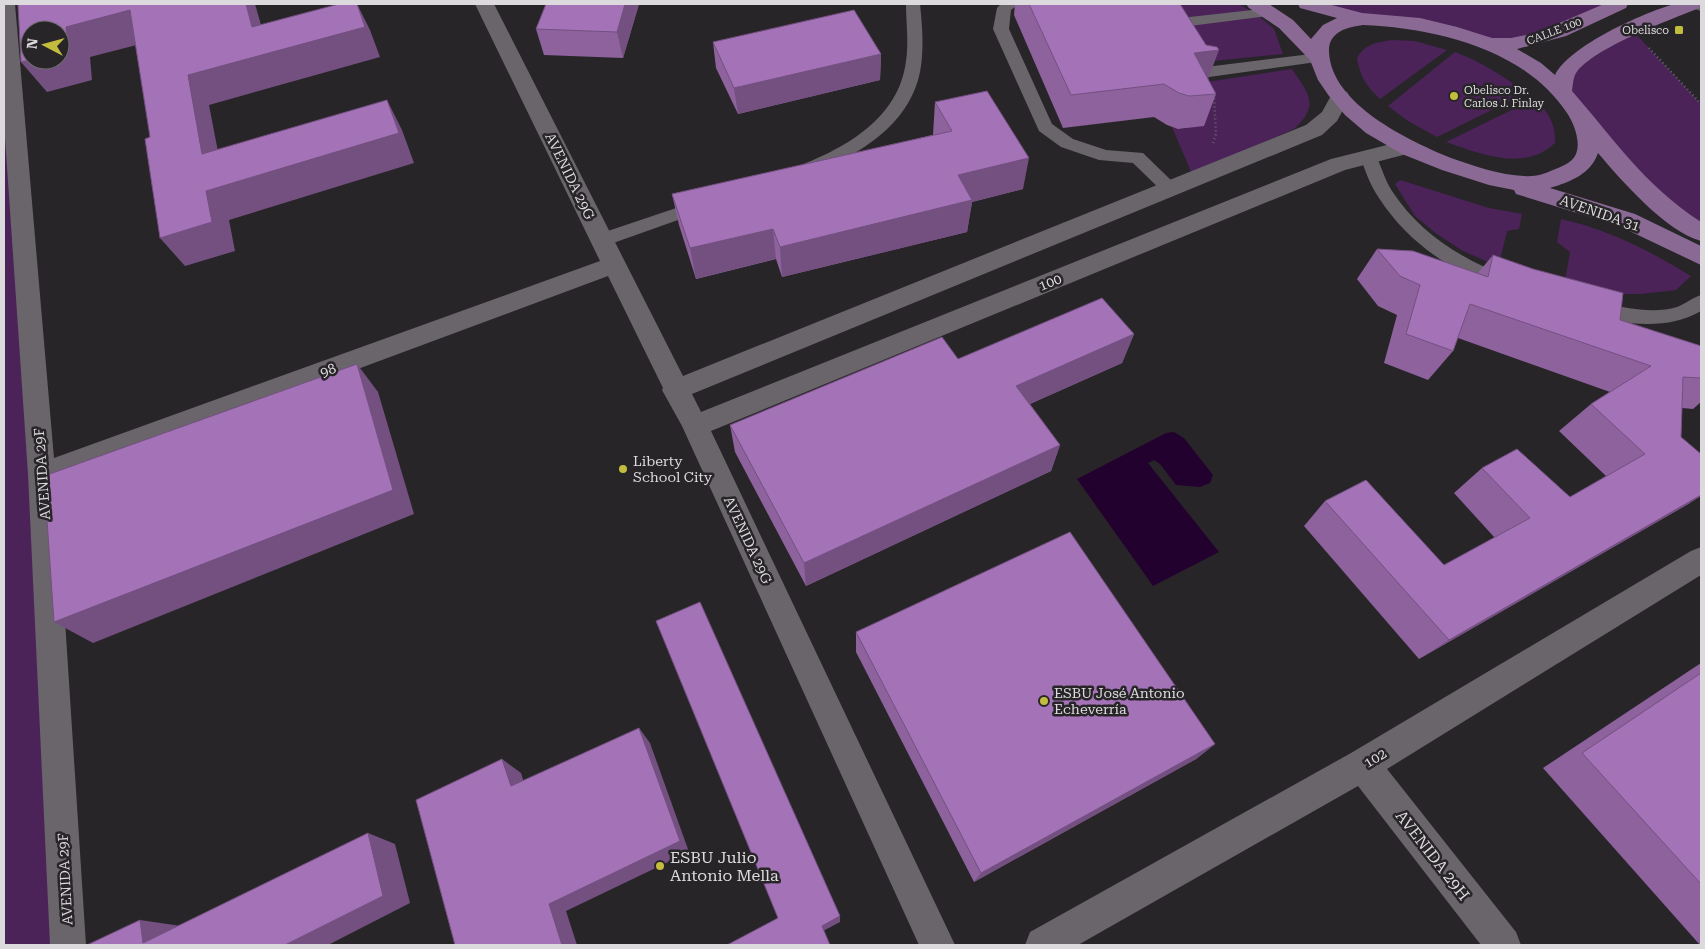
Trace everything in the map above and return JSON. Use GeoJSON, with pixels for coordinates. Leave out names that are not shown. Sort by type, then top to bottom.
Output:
{"type":"FeatureCollection","features":[{"type":"Feature","properties":{"kind":"main road"},"geometry":{"type":"LineString","coordinates":[[1307,4],[1362,19]]}},
{"type":"Feature","properties":{"kind":"main road","name":"CALLE 100"},"geometry":{"type":"LineString","coordinates":[[1485,43],[1509,45],[1533,42],[1619,4]]}},
{"type":"Feature","properties":{"kind":"main road"},"geometry":{"type":"LineString","coordinates":[[1562,91],[1566,72],[1581,57],[1631,29],[1692,4]]}},
{"type":"Feature","properties":{"kind":"main road"},"geometry":{"type":"LineString","coordinates":[[1263,8],[1286,24],[1319,58]]}},
{"type":"Feature","properties":{"kind":"main road"},"geometry":{"type":"LineString","coordinates":[[1582,118],[1587,138],[1588,154],[1576,169],[1552,180],[1529,184],[1496,179],[1457,168],[1407,146],[1360,117],[1340,97],[1327,78],[1319,58],[1318,46],[1322,36],[1334,27],[1346,22],[1362,19],[1387,19],[1421,24],[1485,43],[1522,59],[1546,76],[1562,91],[1638,185],[1658,204],[1701,233]]}},
{"type":"Feature","properties":{"kind":"main road","name":"AVENIDA 31"},"geometry":{"type":"LineString","coordinates":[[1496,179],[1627,220],[1701,256]]}},
{"type":"Feature","properties":{"kind":"street","name":"AVENIDA 29F"},"geometry":{"type":"LineString","coordinates":[[5,4],[42,474],[68,945]]}},
{"type":"Feature","properties":{"kind":"street","name":"AVENIDA 29G"},"geometry":{"type":"LineString","coordinates":[[484,4],[675,390],[695,426],[937,945]]}},
{"type":"Feature","properties":{"kind":"street"},"geometry":{"type":"LineString","coordinates":[[675,390],[1171,190],[1314,130],[1330,116],[1340,97]]}},
{"type":"Feature","properties":{"kind":"street","name":"100"},"geometry":{"type":"LineString","coordinates":[[695,426],[1339,164],[1407,146]]}},
{"type":"Feature","properties":{"kind":"street","name":"98"},"geometry":{"type":"LineString","coordinates":[[42,474],[614,265]]}},
{"type":"Feature","properties":{"kind":"street","name":"102"},"geometry":{"type":"LineString","coordinates":[[1044,945],[1363,765],[1701,560]]}},
{"type":"Feature","properties":{"kind":"street","name":"AVENIDA 29H"},"geometry":{"type":"LineString","coordinates":[[1363,765],[1503,945]]}},
{"type":"Feature","properties":{"kind":"lane"},"geometry":{"type":"LineString","coordinates":[[788,176],[814,167],[864,142],[895,112],[912,77],[915,48],[913,4]]}},
{"type":"Feature","properties":{"kind":"lane"},"geometry":{"type":"LineString","coordinates":[[1012,4],[1004,8],[1001,29],[1045,127],[1067,143],[1105,156],[1137,157],[1171,190]]}},
{"type":"Feature","properties":{"kind":"lane"},"geometry":{"type":"LineString","coordinates":[[1263,8],[1172,24],[1202,73],[1319,58]]}},
{"type":"Feature","properties":{"kind":"lane"},"geometry":{"type":"LineString","coordinates":[[1368,156],[1385,193],[1408,225],[1448,257],[1497,281],[1522,290]]}},
{"type":"Feature","properties":{"kind":"lane"},"geometry":{"type":"LineString","coordinates":[[602,240],[718,200]]}},
{"type":"Feature","properties":{"kind":"lane"},"geometry":{"type":"LineString","coordinates":[[1576,305],[1624,314],[1653,316],[1678,314],[1701,302]]}},
{"type":"Feature","properties":{"kind":"path"},"geometry":{"type":"LineString","coordinates":[[1631,29],[1701,104]]}},
{"type":"Feature","properties":{"kind":"path"},"geometry":{"type":"LineString","coordinates":[[1200,178],[1208,162],[1216,134],[1216,110],[1210,72]]}},
{"type":"Feature","properties":{"kind":"shaded area"},"geometry":{"type":"Polygon","coordinates":[[[4,4],[34,369],[67,945],[4,945],[4,4]]]}},
{"type":"Feature","properties":{"kind":"shaded area"},"geometry":{"type":"Polygon","coordinates":[[[1133,4],[1239,4],[1260,17],[1274,29],[1283,54],[1213,61],[1133,4]]]}},
{"type":"Feature","properties":{"kind":"shaded area"},"geometry":{"type":"Polygon","coordinates":[[[1307,4],[1620,4],[1509,45],[1341,14],[1307,4]]]}},
{"type":"Feature","properties":{"kind":"shaded area"},"geometry":{"type":"Polygon","coordinates":[[[1631,29],[1701,104],[1701,233],[1688,225],[1567,97],[1566,72],[1631,29]]]}},
{"type":"Feature","properties":{"kind":"shaded area"},"geometry":{"type":"Polygon","coordinates":[[[1392,40],[1415,41],[1447,50],[1380,99],[1364,80],[1357,58],[1364,49],[1376,43],[1392,40]]]}},
{"type":"Feature","properties":{"kind":"shaded area"},"geometry":{"type":"Polygon","coordinates":[[[1455,52],[1492,70],[1526,93],[1437,137],[1408,121],[1388,106],[1455,52]]]}},
{"type":"Feature","properties":{"kind":"shaded area"},"geometry":{"type":"Polygon","coordinates":[[[1292,69],[1309,99],[1307,113],[1302,121],[1294,129],[1192,174],[1172,127],[1184,129],[1193,126],[1181,86],[1292,69]]]}},
{"type":"Feature","properties":{"kind":"shaded area"},"geometry":{"type":"Polygon","coordinates":[[[1536,98],[1553,124],[1555,136],[1555,143],[1543,152],[1530,157],[1502,158],[1446,142],[1536,98]]]}},
{"type":"Feature","properties":{"kind":"shaded area"},"geometry":{"type":"Polygon","coordinates":[[[1400,180],[1489,208],[1522,214],[1519,229],[1507,231],[1500,260],[1565,281],[1570,252],[1557,242],[1561,219],[1596,229],[1628,242],[1691,276],[1676,290],[1641,294],[1596,294],[1495,265],[1463,251],[1437,234],[1415,216],[1395,184],[1400,180]]]}},
{"type":"Feature","properties":{"kind":"shaded area"},"geometry":{"type":"Polygon","coordinates":[[[1174,432],[1184,438],[1213,475],[1210,483],[1200,487],[1176,485],[1160,464],[1154,460],[1148,463],[1219,552],[1153,586],[1077,479],[1166,433],[1174,432]]]}},
{"type":"Feature","properties":{"kind":"building"},"geometry":{"type":"Polygon","coordinates":[[[18,4],[246,4],[252,27],[339,4],[357,4],[365,27],[188,75],[202,154],[387,100],[399,133],[206,191],[212,222],[160,238],[145,139],[150,137],[130,10],[70,26],[70,20],[20,20],[20,43],[18,4]]]}},
{"type":"Feature","properties":{"kind":"building"},"geometry":{"type":"Polygon","coordinates":[[[546,4],[625,4],[617,32],[536,29],[546,4]]]}},
{"type":"Feature","properties":{"kind":"building"},"geometry":{"type":"Polygon","coordinates":[[[1029,4],[1180,4],[1206,45],[1217,47],[1219,50],[1194,53],[1216,94],[1189,96],[1179,93],[1164,84],[1071,95],[1029,4]]]}},
{"type":"Feature","properties":{"kind":"building"},"geometry":{"type":"Polygon","coordinates":[[[854,10],[881,54],[734,88],[713,42],[854,10]]]}},
{"type":"Feature","properties":{"kind":"building"},"geometry":{"type":"Polygon","coordinates":[[[987,91],[1029,158],[958,175],[972,200],[780,247],[773,229],[690,248],[672,194],[952,131],[935,102],[987,91]]]}},
{"type":"Feature","properties":{"kind":"building"},"geometry":{"type":"Polygon","coordinates":[[[1377,249],[1413,251],[1488,277],[1493,255],[1533,269],[1623,293],[1620,320],[1701,346],[1701,378],[1683,377],[1681,437],[1701,454],[1701,495],[1449,640],[1325,501],[1366,480],[1444,565],[1530,518],[1482,468],[1517,449],[1570,497],[1645,454],[1591,404],[1651,366],[1470,304],[1453,351],[1406,334],[1420,285],[1400,276],[1377,249]]]}},
{"type":"Feature","properties":{"kind":"building"},"geometry":{"type":"Polygon","coordinates":[[[1102,298],[1134,334],[1016,386],[1060,445],[804,563],[730,425],[942,337],[958,359],[1102,298]]]}},
{"type":"Feature","properties":{"kind":"building"},"geometry":{"type":"Polygon","coordinates":[[[357,364],[393,490],[54,622],[44,476],[357,364]]]}},
{"type":"Feature","properties":{"kind":"building"},"geometry":{"type":"Polygon","coordinates":[[[1070,532],[1215,744],[981,873],[856,632],[1070,532]]]}},
{"type":"Feature","properties":{"kind":"building"},"geometry":{"type":"Polygon","coordinates":[[[700,602],[840,916],[822,926],[830,945],[727,945],[778,918],[656,621],[700,602]]]}},
{"type":"Feature","properties":{"kind":"building"},"geometry":{"type":"Polygon","coordinates":[[[1701,673],[1701,884],[1582,753],[1701,673]]]}},
{"type":"Feature","properties":{"kind":"building"},"geometry":{"type":"Polygon","coordinates":[[[639,728],[680,841],[549,904],[562,945],[455,945],[416,800],[502,759],[511,786],[639,728]]]}},
{"type":"Feature","properties":{"kind":"building"},"geometry":{"type":"Polygon","coordinates":[[[368,833],[383,896],[285,945],[87,945],[140,920],[143,943],[368,833]]]}},
{"type":"Feature","properties":{"kind":"place","name":"Obelisco"},"geometry":{"type":"Point","coordinates":[1679,30]}},
{"type":"Feature","properties":{"kind":"place","name":"Obelisco Dr. Carlos J. Finlay"},"geometry":{"type":"Point","coordinates":[1454,96]}},
{"type":"Feature","properties":{"kind":"place","name":"Liberty School City"},"geometry":{"type":"Point","coordinates":[623,469]}},
{"type":"Feature","properties":{"kind":"place","name":"ESBU José Antonio Echeverría"},"geometry":{"type":"Point","coordinates":[1044,701]}},
{"type":"Feature","properties":{"kind":"place","name":"ESBU Julio Antonio Mella"},"geometry":{"type":"Point","coordinates":[660,866]}}]}
